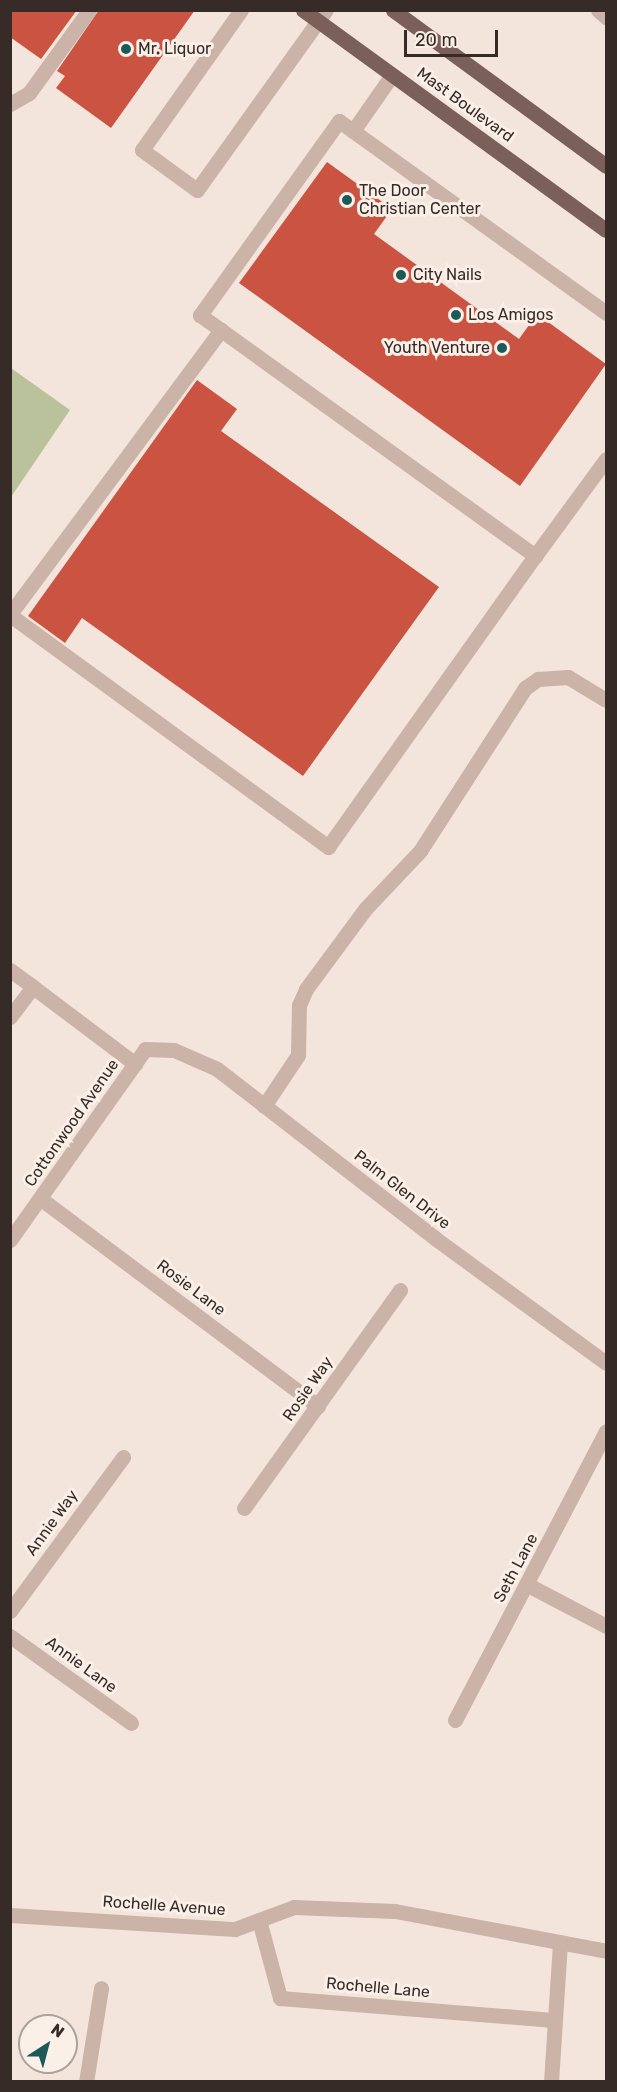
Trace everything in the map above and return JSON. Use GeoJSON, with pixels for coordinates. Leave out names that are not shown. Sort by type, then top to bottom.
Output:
{"type":"FeatureCollection","features":[{"type":"Feature","properties":{"kind":"main road","name":"Mast Boulevard"},"geometry":{"type":"LineString","coordinates":[[303,10],[322,16],[392,75],[606,230]]}},
{"type":"Feature","properties":{"kind":"main road","name":"Mast Boulevard"},"geometry":{"type":"LineString","coordinates":[[393,10],[606,166]]}},
{"type":"Feature","properties":{"kind":"street"},"geometry":{"type":"LineString","coordinates":[[10,104],[29,93],[89,10]]}},
{"type":"Feature","properties":{"kind":"street"},"geometry":{"type":"LineString","coordinates":[[241,10],[142,150],[197,190],[322,16]]}},
{"type":"Feature","properties":{"kind":"street"},"geometry":{"type":"LineString","coordinates":[[598,10],[606,17]]}},
{"type":"Feature","properties":{"kind":"street"},"geometry":{"type":"LineString","coordinates":[[353,131],[392,75]]}},
{"type":"Feature","properties":{"kind":"street"},"geometry":{"type":"LineString","coordinates":[[535,556],[200,315],[339,121],[606,313]]}},
{"type":"Feature","properties":{"kind":"street"},"geometry":{"type":"LineString","coordinates":[[221,330],[10,614],[328,847],[606,459]]}},
{"type":"Feature","properties":{"kind":"street"},"geometry":{"type":"LineString","coordinates":[[264,1106],[298,1055],[299,1005],[306,988],[366,908],[420,851],[525,688],[538,679],[567,677],[606,700]]}},
{"type":"Feature","properties":{"kind":"street"},"geometry":{"type":"LineString","coordinates":[[10,970],[135,1064]]}},
{"type":"Feature","properties":{"kind":"street"},"geometry":{"type":"LineString","coordinates":[[10,1017],[33,987]]}},
{"type":"Feature","properties":{"kind":"street","name":"Cottonwood Avenue"},"geometry":{"type":"LineString","coordinates":[[10,1240],[145,1049],[174,1050]]}},
{"type":"Feature","properties":{"kind":"street","name":"Palm Glen Drive"},"geometry":{"type":"LineString","coordinates":[[174,1050],[217,1070],[606,1363]]}},
{"type":"Feature","properties":{"kind":"street","name":"Rosie Lane"},"geometry":{"type":"LineString","coordinates":[[41,1199],[318,1406]]}},
{"type":"Feature","properties":{"kind":"street","name":"Rosie Way"},"geometry":{"type":"LineString","coordinates":[[244,1508],[400,1290]]}},
{"type":"Feature","properties":{"kind":"street","name":"Seth Lane"},"geometry":{"type":"LineString","coordinates":[[455,1720],[528,1585],[606,1431]]}},
{"type":"Feature","properties":{"kind":"street","name":"Annie Way"},"geometry":{"type":"LineString","coordinates":[[10,1611],[123,1457]]}},
{"type":"Feature","properties":{"kind":"street"},"geometry":{"type":"LineString","coordinates":[[528,1585],[606,1626]]}},
{"type":"Feature","properties":{"kind":"street","name":"Annie Lane"},"geometry":{"type":"LineString","coordinates":[[10,1636],[130,1723]]}},
{"type":"Feature","properties":{"kind":"street","name":"Rochelle Avenue"},"geometry":{"type":"LineString","coordinates":[[10,1915],[235,1929],[294,1907],[394,1911],[606,1951]]}},
{"type":"Feature","properties":{"kind":"street","name":"Rochelle Lane"},"geometry":{"type":"LineString","coordinates":[[259,1920],[280,1998],[553,2020]]}},
{"type":"Feature","properties":{"kind":"street"},"geometry":{"type":"LineString","coordinates":[[551,2082],[553,2020],[560,1942]]}},
{"type":"Feature","properties":{"kind":"street"},"geometry":{"type":"LineString","coordinates":[[86,2082],[101,1988]]}},
{"type":"Feature","properties":{"kind":"green space"},"geometry":{"type":"Polygon","coordinates":[[[11,368],[70,410],[11,497],[11,368]]]}},
{"type":"Feature","properties":{"kind":"building"},"geometry":{"type":"Polygon","coordinates":[[[10,10],[77,10],[41,59],[10,37],[10,10]]]}},
{"type":"Feature","properties":{"kind":"building","name":"Mr. Liquor"},"geometry":{"type":"Polygon","coordinates":[[[99,10],[195,10],[111,128],[56,88],[65,76],[57,71],[99,10]]]}},
{"type":"Feature","properties":{"kind":"building"},"geometry":{"type":"Polygon","coordinates":[[[327,162],[392,209],[374,234],[519,339],[537,314],[606,364],[520,486],[239,283],[327,162]]]}},
{"type":"Feature","properties":{"kind":"building"},"geometry":{"type":"Polygon","coordinates":[[[197,380],[237,409],[221,431],[439,587],[303,776],[82,618],[65,643],[28,616],[197,380]]]}},
{"type":"Feature","properties":{"kind":"place","name":"Mr. Liquor"},"geometry":{"type":"Point","coordinates":[126,49]}},
{"type":"Feature","properties":{"kind":"place","name":"The Door Christian Center"},"geometry":{"type":"Point","coordinates":[347,200]}},
{"type":"Feature","properties":{"kind":"place","name":"City Nails"},"geometry":{"type":"Point","coordinates":[401,275]}},
{"type":"Feature","properties":{"kind":"place","name":"Los Amigos"},"geometry":{"type":"Point","coordinates":[456,315]}},
{"type":"Feature","properties":{"kind":"place","name":"Youth Venture"},"geometry":{"type":"Point","coordinates":[502,348]}}]}
